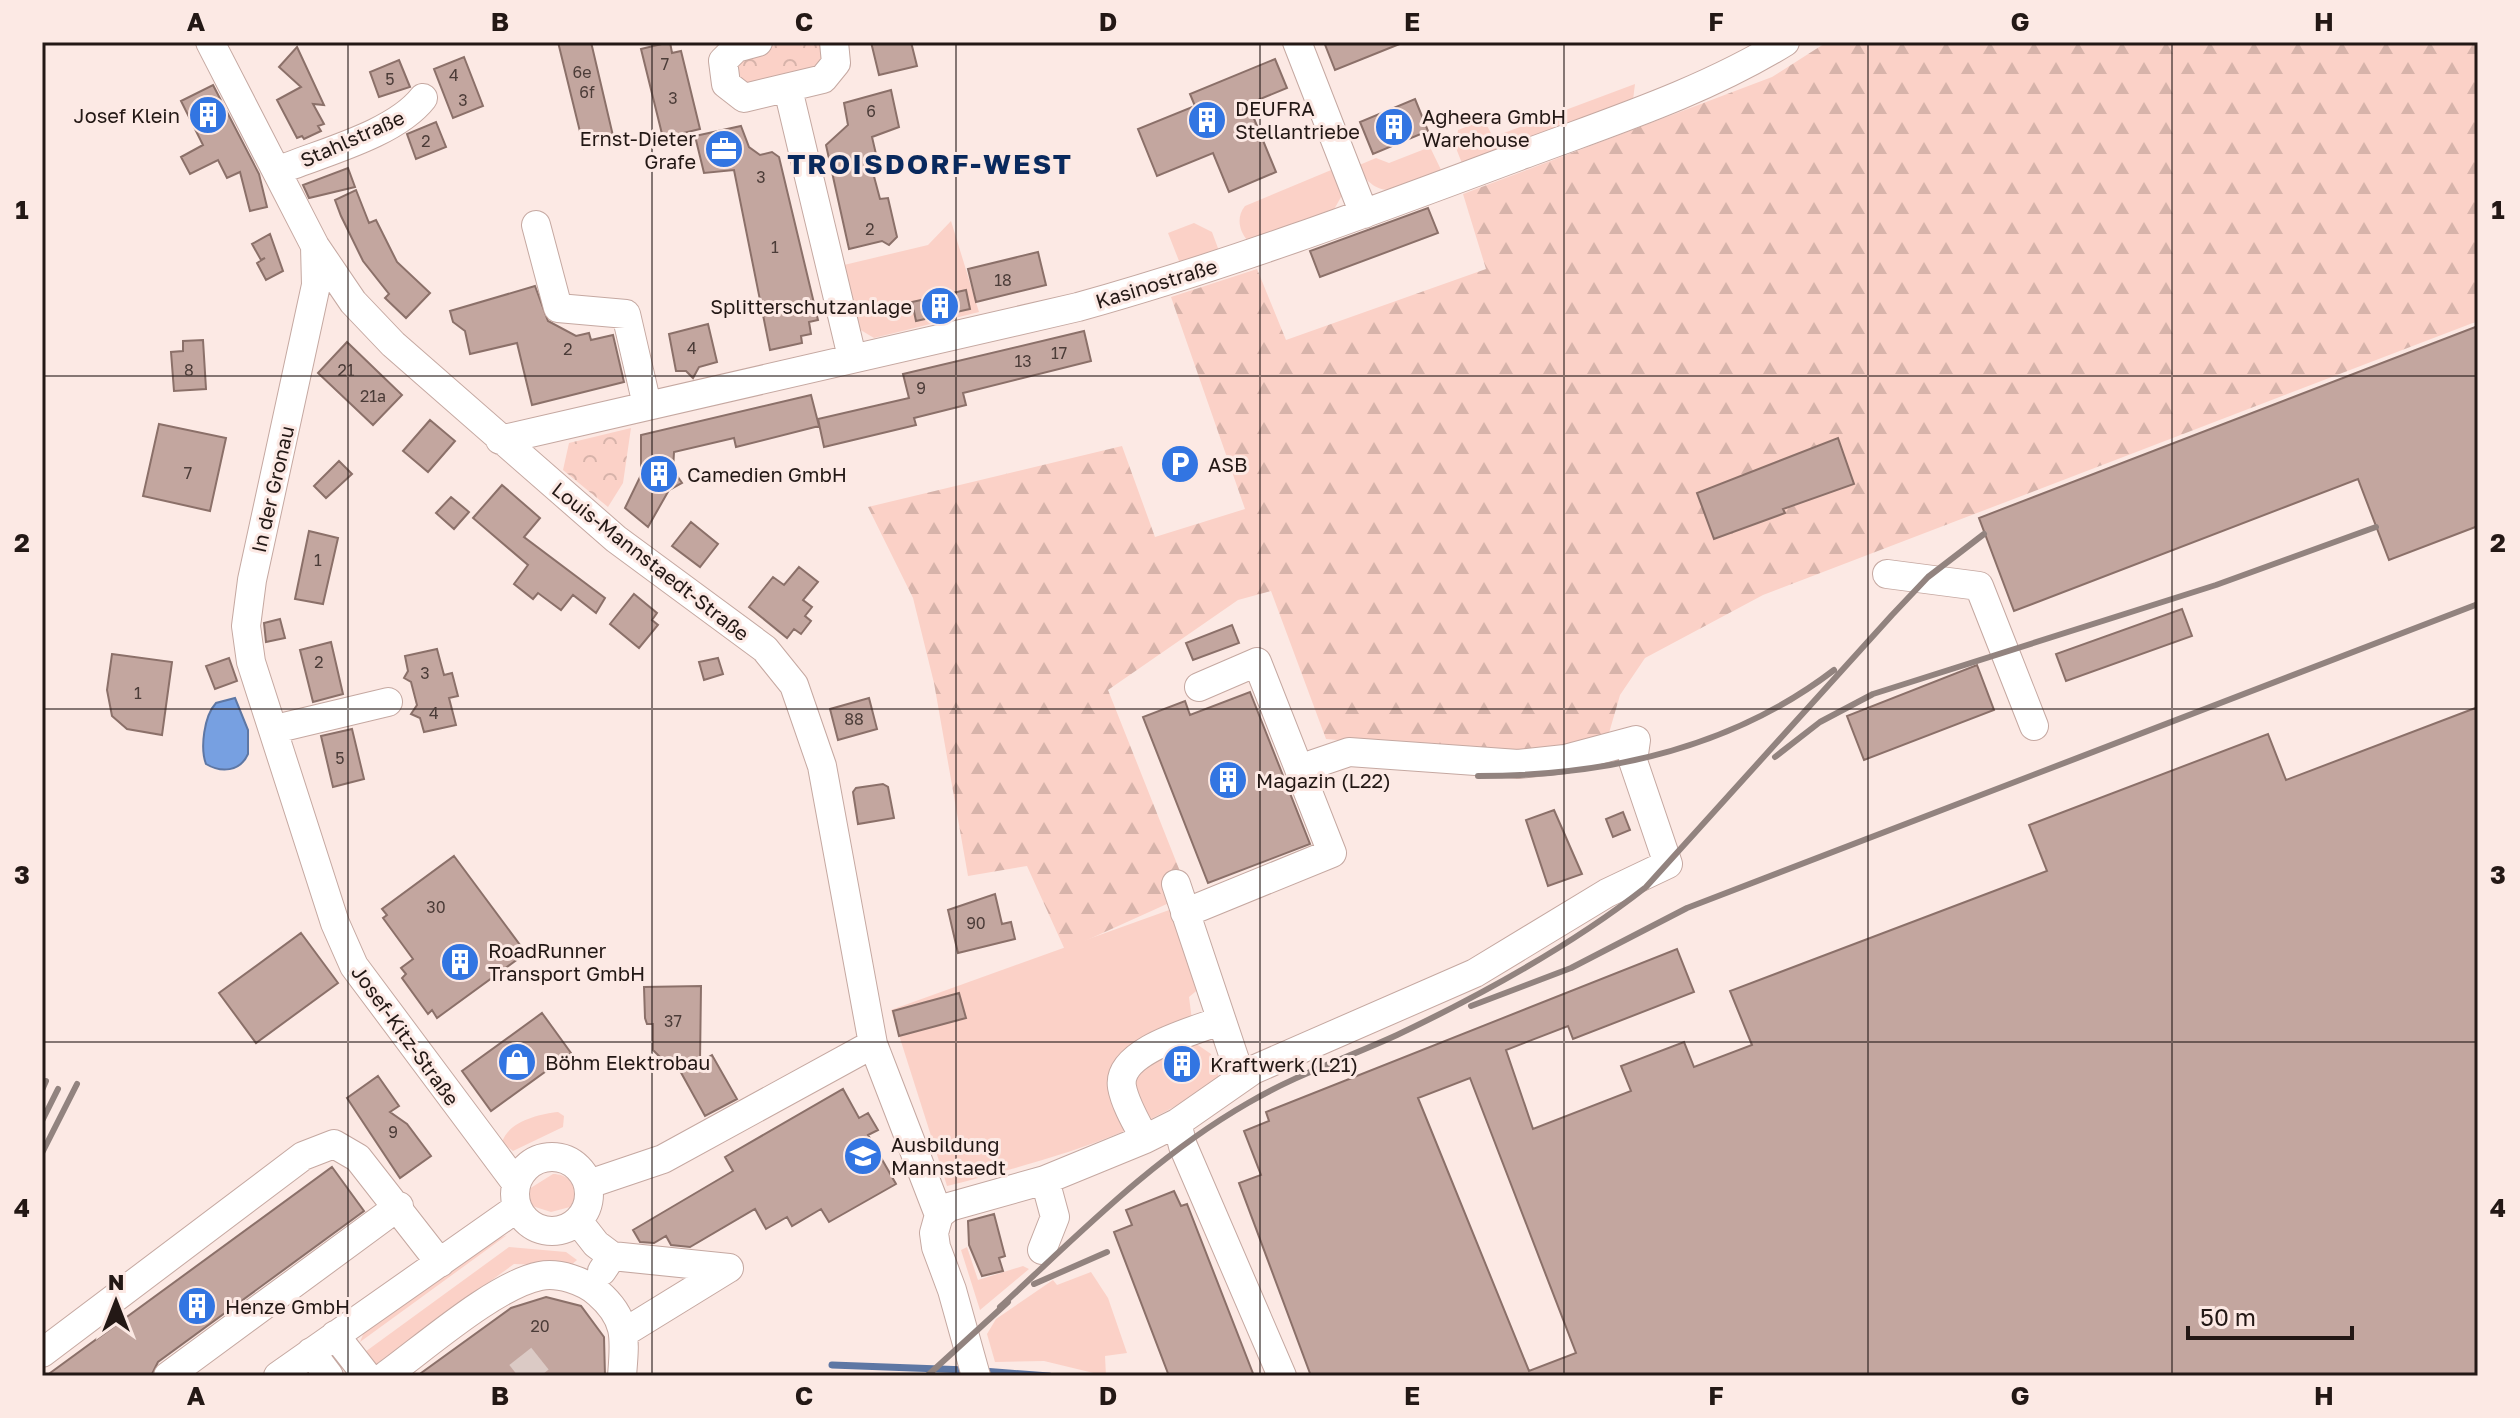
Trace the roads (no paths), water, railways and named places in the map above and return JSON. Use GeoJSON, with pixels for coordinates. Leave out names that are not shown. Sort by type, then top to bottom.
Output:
{"type":"FeatureCollection","features":[{"type":"Feature","properties":{"kind":"street","name":"Louis-Mannstaedt-Straße"},"geometry":{"type":"LineString","coordinates":[[210,42],[315,246],[353,302],[383,334],[500,440],[616,539],[765,649],[794,685],[822,766],[873,1044],[939,1215]]}},
{"type":"Feature","properties":{"kind":"street"},"geometry":{"type":"LineString","coordinates":[[758,42],[736,48],[726,55],[723,72],[726,84],[744,98],[827,77],[837,56],[834,42]]}},
{"type":"Feature","properties":{"kind":"street"},"geometry":{"type":"LineString","coordinates":[[1297,42],[1364,214]]}},
{"type":"Feature","properties":{"kind":"street","name":"Kasinostraße"},"geometry":{"type":"LineString","coordinates":[[500,440],[1078,307],[1207,269],[1658,104],[1785,42]]}},
{"type":"Feature","properties":{"kind":"street"},"geometry":{"type":"LineString","coordinates":[[788,89],[852,357]]}},
{"type":"Feature","properties":{"kind":"street","name":"Stahlstraße"},"geometry":{"type":"LineString","coordinates":[[277,171],[390,125],[410,114],[423,98]]}},
{"type":"Feature","properties":{"kind":"street"},"geometry":{"type":"LineString","coordinates":[[536,225],[558,308],[626,314],[647,405]]}},
{"type":"Feature","properties":{"kind":"street","name":"In der Gronau"},"geometry":{"type":"LineString","coordinates":[[305,828],[251,662],[246,626],[252,580],[316,285],[315,246]]}},
{"type":"Feature","properties":{"kind":"street"},"geometry":{"type":"LineString","coordinates":[[1887,574],[1979,586],[2034,726]]}},
{"type":"Feature","properties":{"kind":"street"},"geometry":{"type":"LineString","coordinates":[[1185,913],[1332,853],[1257,662],[1199,687]]}},
{"type":"Feature","properties":{"kind":"street"},"geometry":{"type":"LineString","coordinates":[[275,729],[388,702]]}},
{"type":"Feature","properties":{"kind":"street"},"geometry":{"type":"LineString","coordinates":[[974,1367],[936,1247],[934,1233],[939,1215],[949,1207],[1045,1180],[1145,1139],[1177,1123],[1241,1078],[1284,1056],[1475,973],[1607,893],[1668,864],[1633,761],[1636,740],[1565,759],[1518,764],[1349,752],[1299,769]]}},
{"type":"Feature","properties":{"kind":"street","name":"Josef-Kitz-Straße"},"geometry":{"type":"LineString","coordinates":[[305,828],[335,923],[354,966],[517,1196]]}},
{"type":"Feature","properties":{"kind":"street"},"geometry":{"type":"LineString","coordinates":[[1176,884],[1241,1078]]}},
{"type":"Feature","properties":{"kind":"street"},"geometry":{"type":"LineString","coordinates":[[1145,1139],[1121,1085],[1126,1070],[1137,1055],[1220,1021]]}},
{"type":"Feature","properties":{"kind":"street"},"geometry":{"type":"LineString","coordinates":[[589,1184],[663,1159],[873,1044]]}},
{"type":"Feature","properties":{"kind":"street"},"geometry":{"type":"LineString","coordinates":[[1177,1123],[1183,1146],[1282,1376]]}},
{"type":"Feature","properties":{"kind":"street"},"geometry":{"type":"LineString","coordinates":[[42,1353],[318,1148],[334,1144],[347,1149],[399,1206],[440,1263]]}},
{"type":"Feature","properties":{"kind":"street"},"geometry":{"type":"LineString","coordinates":[[278,1376],[440,1263],[517,1196],[529,1164],[551,1157],[573,1162],[589,1184],[589,1204],[578,1221],[568,1228],[544,1231],[524,1219],[517,1196]]}},
{"type":"Feature","properties":{"kind":"street"},"geometry":{"type":"LineString","coordinates":[[1042,1250],[1055,1217],[1045,1180]]}},
{"type":"Feature","properties":{"kind":"street"},"geometry":{"type":"LineString","coordinates":[[168,1376],[399,1206]]}},
{"type":"Feature","properties":{"kind":"street"},"geometry":{"type":"LineString","coordinates":[[578,1221],[596,1244],[612,1256],[729,1268],[625,1332]]}},
{"type":"Feature","properties":{"kind":"street"},"geometry":{"type":"LineString","coordinates":[[591,1287],[612,1256]]}},
{"type":"Feature","properties":{"kind":"street"},"geometry":{"type":"LineString","coordinates":[[385,1376],[514,1283],[543,1275],[567,1277],[591,1287],[610,1303],[625,1332],[622,1376]]}},
{"type":"Feature","properties":{"kind":"street"},"geometry":{"type":"LineString","coordinates":[[323,1343],[329,1376]]}},
{"type":"Feature","properties":{"kind":"street"},"geometry":{"type":"LineString","coordinates":[[323,1343],[349,1376]]}},
{"type":"Feature","properties":{"kind":"street"},"geometry":{"type":"LineString","coordinates":[[323,1343],[367,1376]]}},
{"type":"Feature","properties":{"kind":"water"},"geometry":{"type":"Polygon","coordinates":[[[235,698],[248,730],[248,754],[235,767],[218,769],[206,764],[204,757],[206,724],[216,703],[235,698]]]}},
{"type":"Feature","properties":{"kind":"waterway"},"geometry":{"type":"LineString","coordinates":[[832,1365],[967,1370]]}},
{"type":"Feature","properties":{"kind":"waterway"},"geometry":{"type":"LineString","coordinates":[[983,1371],[1049,1376]]}},
{"type":"Feature","properties":{"kind":"tunnel"},"geometry":{"type":"LineString","coordinates":[[518,1376],[542,1357]]}},
{"type":"Feature","properties":{"kind":"railway"},"geometry":{"type":"LineString","coordinates":[[1775,757],[1820,722],[1873,694],[2216,585],[2376,527]]}},
{"type":"Feature","properties":{"kind":"railway"},"geometry":{"type":"LineString","coordinates":[[1000,1307],[1118,1198],[1214,1124],[1284,1084],[1397,1035],[1494,986],[1588,929],[1646,887],[1928,577],[1984,534]]}},
{"type":"Feature","properties":{"kind":"railway"},"geometry":{"type":"LineString","coordinates":[[1471,1006],[1571,968],[1687,908],[2478,604]]}},
{"type":"Feature","properties":{"kind":"railway"},"geometry":{"type":"LineString","coordinates":[[1478,776],[1573,771],[1665,753],[1753,720],[1834,670]]}},
{"type":"Feature","properties":{"kind":"railway"},"geometry":{"type":"LineString","coordinates":[[42,1090],[46,1081]]}},
{"type":"Feature","properties":{"kind":"railway"},"geometry":{"type":"LineString","coordinates":[[42,1153],[77,1084]]}},
{"type":"Feature","properties":{"kind":"railway"},"geometry":{"type":"LineString","coordinates":[[42,1121],[58,1089]]}},
{"type":"Feature","properties":{"kind":"railway"},"geometry":{"type":"LineString","coordinates":[[1034,1284],[1107,1252]]}},
{"type":"Feature","properties":{"kind":"railway"},"geometry":{"type":"LineString","coordinates":[[927,1376],[1008,1302]]}},
{"type":"Feature","properties":{"kind":"place","name":"Josef Klein"},"geometry":{"type":"Point","coordinates":[208,115]}},
{"type":"Feature","properties":{"kind":"place","name":"DEUFRA Stellantriebe"},"geometry":{"type":"Point","coordinates":[1207,120]}},
{"type":"Feature","properties":{"kind":"place","name":"Agheera GmbH Warehouse"},"geometry":{"type":"Point","coordinates":[1394,127]}},
{"type":"Feature","properties":{"kind":"place","name":"Ernst-Dieter Grafe"},"geometry":{"type":"Point","coordinates":[724,149]}},
{"type":"Feature","properties":{"kind":"place","name":"Splitterschutzanlage"},"geometry":{"type":"Point","coordinates":[940,306]}},
{"type":"Feature","properties":{"kind":"place","name":"ASB"},"geometry":{"type":"Point","coordinates":[1180,464]}},
{"type":"Feature","properties":{"kind":"place","name":"Camedien GmbH"},"geometry":{"type":"Point","coordinates":[659,474]}},
{"type":"Feature","properties":{"kind":"place","name":"Magazin (L22)"},"geometry":{"type":"Point","coordinates":[1228,780]}},
{"type":"Feature","properties":{"kind":"place","name":"RoadRunner Transport GmbH"},"geometry":{"type":"Point","coordinates":[460,962]}},
{"type":"Feature","properties":{"kind":"place","name":"Böhm Elektrobau"},"geometry":{"type":"Point","coordinates":[517,1062]}},
{"type":"Feature","properties":{"kind":"place","name":"Kraftwerk (L21)"},"geometry":{"type":"Point","coordinates":[1182,1064]}},
{"type":"Feature","properties":{"kind":"place","name":"Ausbildung Mannstaedt"},"geometry":{"type":"Point","coordinates":[863,1156]}},
{"type":"Feature","properties":{"kind":"place","name":"Henze GmbH"},"geometry":{"type":"Point","coordinates":[197,1306]}},
{"type":"Feature","properties":{"kind":"district","name":"TROISDORF-WEST"},"geometry":{"type":"Point","coordinates":[930,163]}}]}
